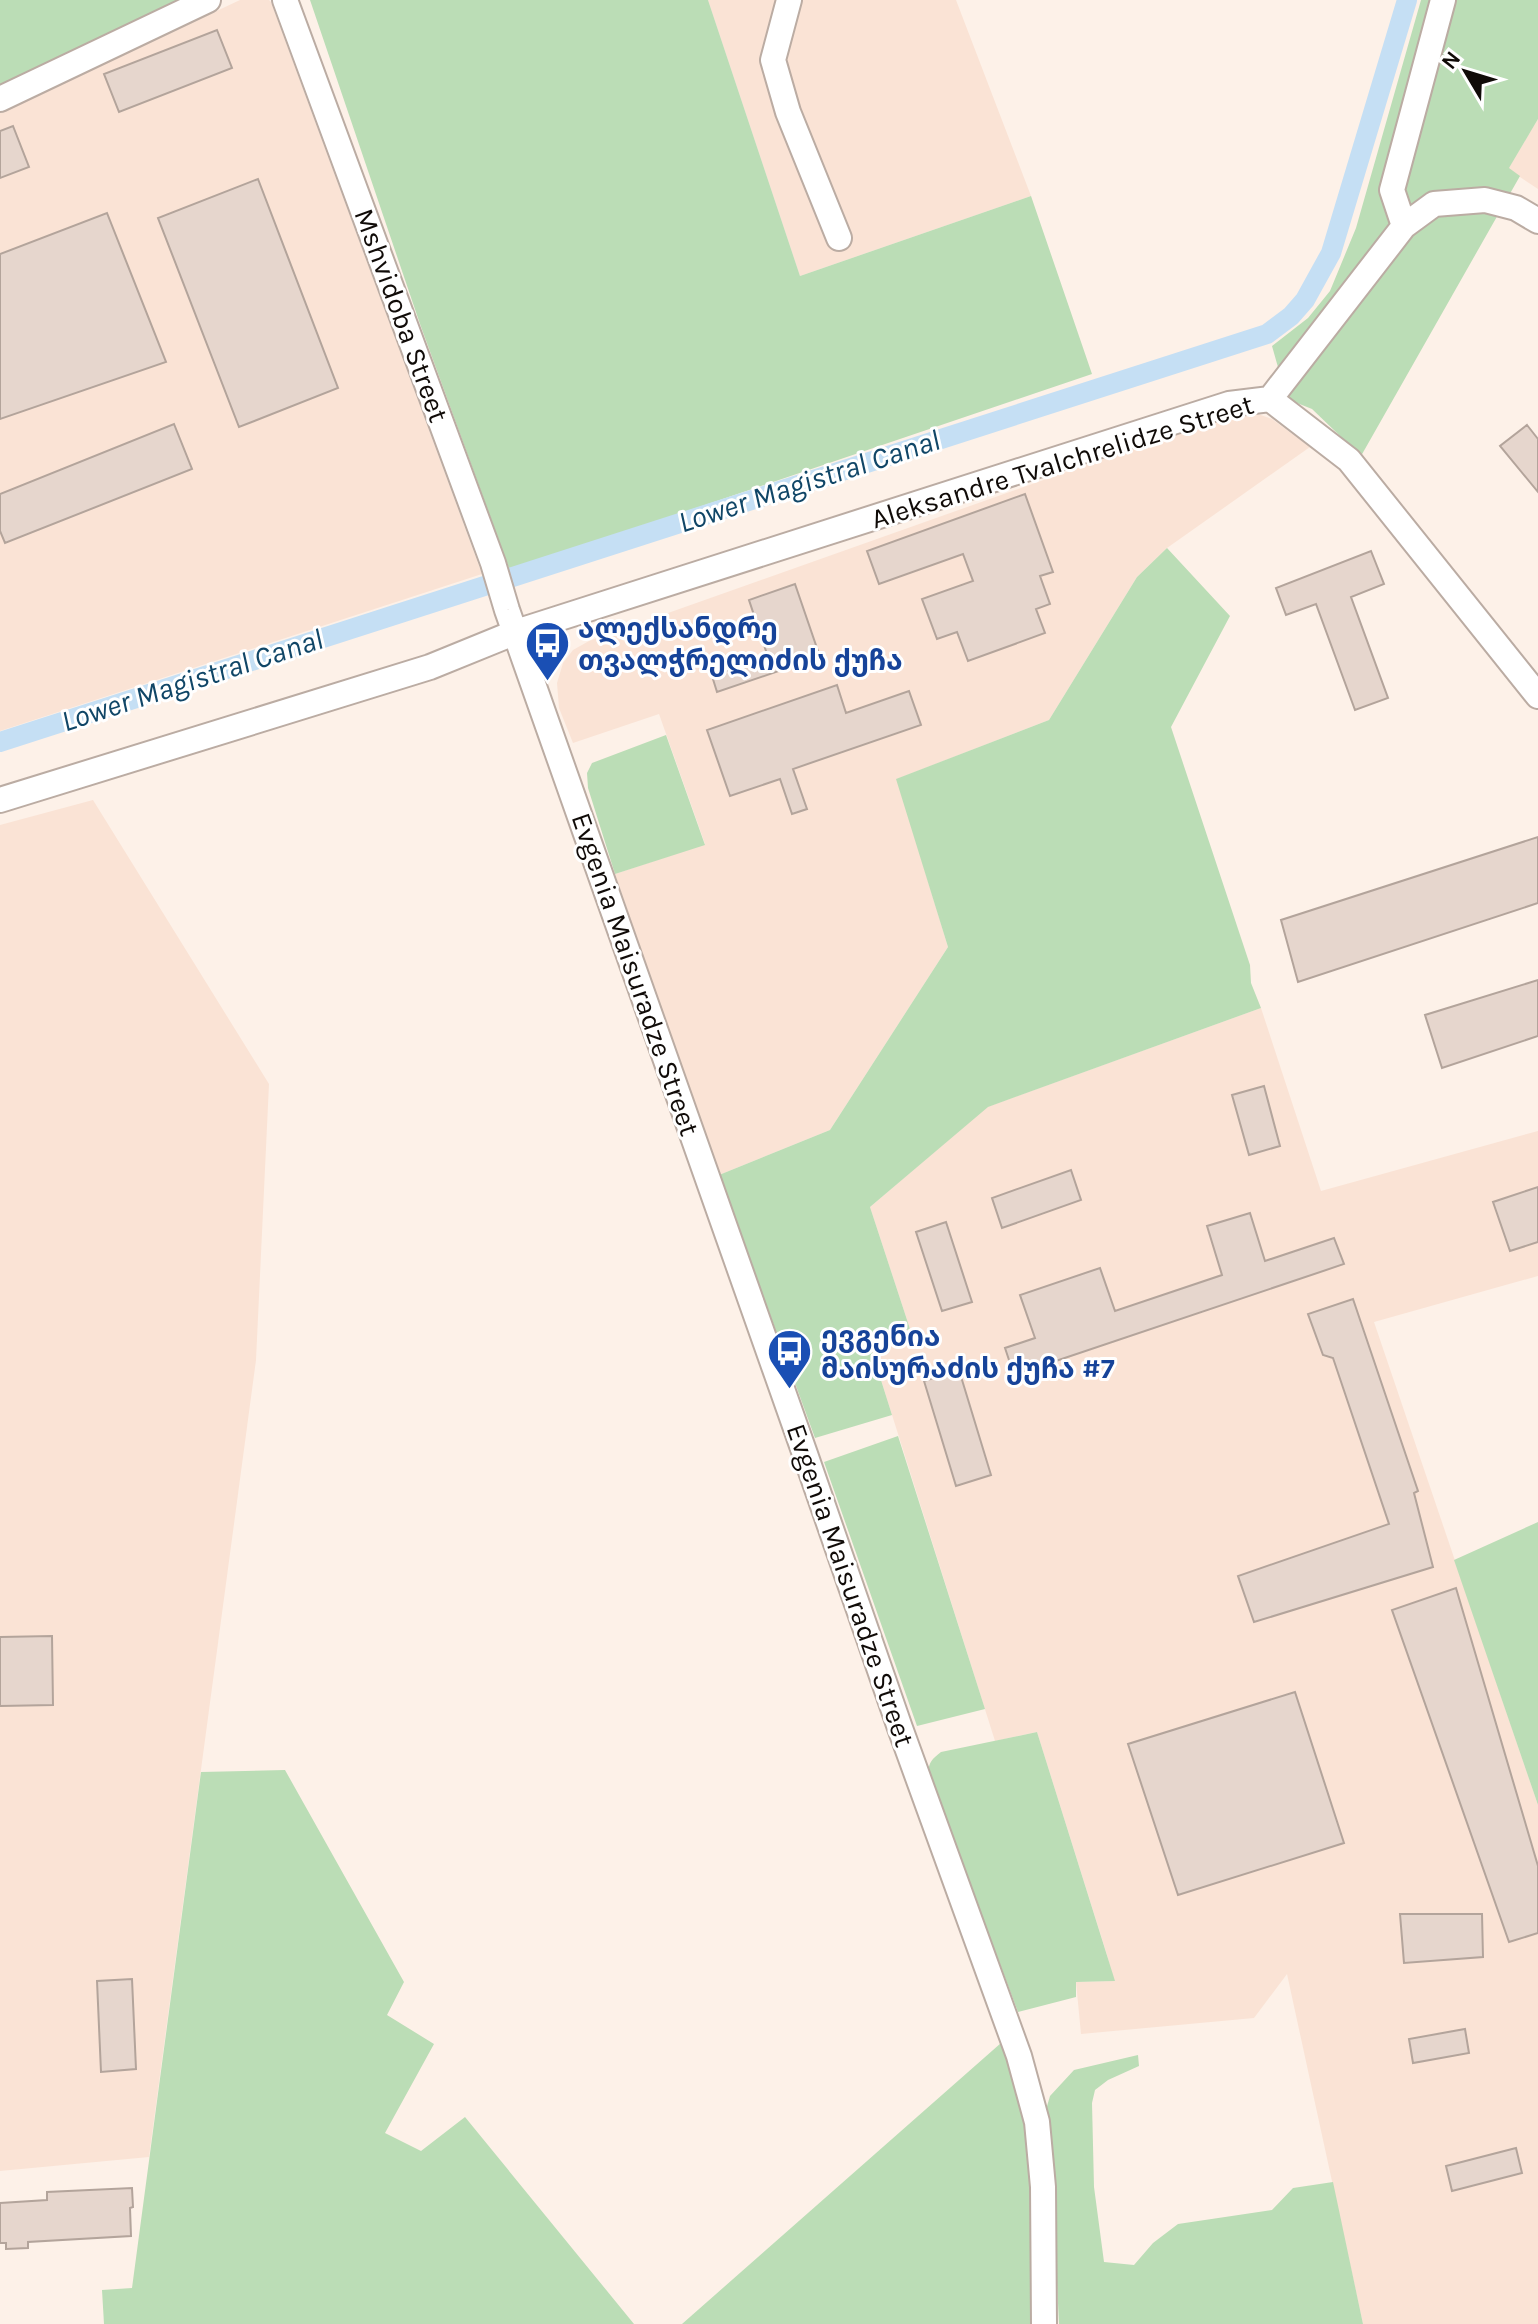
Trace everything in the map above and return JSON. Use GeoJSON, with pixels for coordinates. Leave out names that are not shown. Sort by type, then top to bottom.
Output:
{"type":"FeatureCollection","features":[{"type":"Feature","properties":{"kind":"street"},"geometry":{"type":"LineString","coordinates":[[0,99],[208,0]]}},
{"type":"Feature","properties":{"kind":"street","name":"Mshvidoba Street"},"geometry":{"type":"LineString","coordinates":[[285,0],[512,621]]}},
{"type":"Feature","properties":{"kind":"street"},"geometry":{"type":"LineString","coordinates":[[789,0],[773,60],[788,112],[839,238]]}},
{"type":"Feature","properties":{"kind":"street"},"geometry":{"type":"LineString","coordinates":[[1404,226],[1392,190],[1443,0]]}},
{"type":"Feature","properties":{"kind":"street"},"geometry":{"type":"LineString","coordinates":[[1270,399],[1404,226],[1434,204],[1485,200],[1516,208],[1538,221]]}},
{"type":"Feature","properties":{"kind":"street","name":"Aleksandre Tvalchrelidze Street"},"geometry":{"type":"LineString","coordinates":[[0,800],[430,667],[512,621],[1229,404],[1270,399],[1349,460],[1538,696]]}},
{"type":"Feature","properties":{"kind":"street","name":"Evgenia Maisuradze Street"},"geometry":{"type":"LineString","coordinates":[[512,621],[900,1728],[1019,2056],[1037,2122],[1043,2187],[1044,2324]]}},
{"type":"Feature","properties":{"kind":"shaded area"},"geometry":{"type":"Polygon","coordinates":[[[240,0],[271,2],[482,574],[0,731],[0,113],[240,0]]]}},
{"type":"Feature","properties":{"kind":"shaded area"},"geometry":{"type":"Polygon","coordinates":[[[708,0],[956,0],[1031,196],[800,276],[708,0]]]}},
{"type":"Feature","properties":{"kind":"shaded area"},"geometry":{"type":"Polygon","coordinates":[[[1538,119],[1538,189],[1508,169],[1538,119]]]}},
{"type":"Feature","properties":{"kind":"shaded area"},"geometry":{"type":"Polygon","coordinates":[[[1238,411],[1272,419],[1310,447],[1167,548],[1137,577],[1049,720],[897,779],[948,947],[830,1130],[719,1175],[615,874],[705,844],[659,714],[573,743],[559,708],[557,683],[563,663],[573,650],[589,641],[1238,411]]]}},
{"type":"Feature","properties":{"kind":"shaded area"},"geometry":{"type":"Polygon","coordinates":[[[93,800],[269,1084],[256,1360],[149,2157],[0,2171],[0,825],[93,800]]]}},
{"type":"Feature","properties":{"kind":"shaded area"},"geometry":{"type":"Polygon","coordinates":[[[1261,1008],[1321,1191],[1538,1131],[1538,1276],[1374,1322],[1538,1805],[1538,2324],[1363,2324],[1287,1974],[1254,2018],[1081,2034],[1076,1982],[1114,1981],[1107,1955],[1037,1732],[995,1741],[869,1342],[910,1329],[870,1207],[987,1107],[1261,1008]]]}},
{"type":"Feature","properties":{"kind":"green space"},"geometry":{"type":"Polygon","coordinates":[[[0,0],[185,0],[0,88],[0,0]]]}},
{"type":"Feature","properties":{"kind":"green space"},"geometry":{"type":"Polygon","coordinates":[[[310,0],[708,0],[800,276],[1031,196],[1092,374],[510,571],[420,324],[310,0]]]}},
{"type":"Feature","properties":{"kind":"green space"},"geometry":{"type":"Polygon","coordinates":[[[1421,0],[1538,0],[1538,119],[1509,168],[1520,176],[1361,456],[1312,409],[1287,399],[1272,346],[1308,318],[1330,291],[1356,228],[1421,0]]]}},
{"type":"Feature","properties":{"kind":"green space"},"geometry":{"type":"Polygon","coordinates":[[[1167,548],[1230,616],[1171,727],[1250,965],[1251,983],[1261,1008],[988,1107],[870,1207],[910,1329],[869,1342],[892,1415],[815,1438],[719,1175],[830,1130],[948,947],[896,779],[1049,720],[1137,577],[1167,548]]]}},
{"type":"Feature","properties":{"kind":"green space"},"geometry":{"type":"Polygon","coordinates":[[[666,735],[705,845],[615,874],[588,788],[587,773],[592,763],[666,735]]]}},
{"type":"Feature","properties":{"kind":"green space"},"geometry":{"type":"Polygon","coordinates":[[[898,1436],[985,1709],[917,1726],[824,1462],[898,1436]]]}},
{"type":"Feature","properties":{"kind":"green space"},"geometry":{"type":"Polygon","coordinates":[[[1538,1522],[1538,1805],[1454,1560],[1538,1522]]]}},
{"type":"Feature","properties":{"kind":"green space"},"geometry":{"type":"Polygon","coordinates":[[[1037,1732],[1115,1981],[1076,1982],[1076,1997],[1018,2012],[928,1773],[932,1761],[941,1752],[1037,1732]]]}},
{"type":"Feature","properties":{"kind":"green space"},"geometry":{"type":"Polygon","coordinates":[[[285,1770],[404,1982],[387,2015],[434,2044],[385,2133],[421,2151],[465,2117],[634,2324],[104,2324],[102,2290],[132,2288],[201,1772],[285,1770]]]}},
{"type":"Feature","properties":{"kind":"green space"},"geometry":{"type":"Polygon","coordinates":[[[1001,2043],[1021,2105],[1031,2167],[1030,2324],[682,2324],[1001,2043]]]}},
{"type":"Feature","properties":{"kind":"green space"},"geometry":{"type":"Polygon","coordinates":[[[1138,2055],[1139,2066],[1108,2080],[1095,2090],[1092,2103],[1094,2187],[1104,2262],[1134,2265],[1153,2243],[1178,2224],[1272,2210],[1293,2188],[1333,2182],[1363,2324],[1059,2324],[1045,2113],[1050,2096],[1074,2070],[1138,2055]]]}},
{"type":"Feature","properties":{"kind":"building"},"geometry":{"type":"Polygon","coordinates":[[[217,30],[232,68],[119,112],[104,74],[217,30]]]}},
{"type":"Feature","properties":{"kind":"building"},"geometry":{"type":"Polygon","coordinates":[[[13,126],[29,167],[0,178],[0,131],[13,126]]]}},
{"type":"Feature","properties":{"kind":"building"},"geometry":{"type":"Polygon","coordinates":[[[258,179],[338,388],[239,427],[158,218],[258,179]]]}},
{"type":"Feature","properties":{"kind":"building"},"geometry":{"type":"Polygon","coordinates":[[[107,213],[166,362],[0,419],[0,254],[107,213]]]}},
{"type":"Feature","properties":{"kind":"building"},"geometry":{"type":"Polygon","coordinates":[[[174,424],[192,469],[5,543],[0,531],[0,494],[174,424]]]}},
{"type":"Feature","properties":{"kind":"building"},"geometry":{"type":"Polygon","coordinates":[[[1527,425],[1538,439],[1538,492],[1500,446],[1527,425]]]}},
{"type":"Feature","properties":{"kind":"building"},"geometry":{"type":"Polygon","coordinates":[[[1025,494],[1053,572],[1040,576],[1050,604],[1036,609],[1045,633],[968,661],[957,632],[937,639],[922,599],[973,581],[963,554],[879,584],[867,551],[1025,494]]]}},
{"type":"Feature","properties":{"kind":"building"},"geometry":{"type":"Polygon","coordinates":[[[1371,551],[1384,584],[1351,597],[1388,698],[1355,710],[1316,604],[1286,615],[1276,588],[1371,551]]]}},
{"type":"Feature","properties":{"kind":"building"},"geometry":{"type":"Polygon","coordinates":[[[795,584],[820,657],[717,692],[712,676],[768,657],[749,600],[795,584]]]}},
{"type":"Feature","properties":{"kind":"building"},"geometry":{"type":"Polygon","coordinates":[[[837,685],[846,713],[909,691],[921,725],[793,769],[807,809],[792,814],[780,779],[730,796],[707,730],[837,685]]]}},
{"type":"Feature","properties":{"kind":"building"},"geometry":{"type":"Polygon","coordinates":[[[1538,837],[1538,903],[1298,982],[1281,920],[1538,837]]]}},
{"type":"Feature","properties":{"kind":"building"},"geometry":{"type":"Polygon","coordinates":[[[1538,980],[1538,1036],[1442,1068],[1425,1015],[1538,980]]]}},
{"type":"Feature","properties":{"kind":"building"},"geometry":{"type":"Polygon","coordinates":[[[1264,1086],[1280,1146],[1249,1155],[1232,1095],[1264,1086]]]}},
{"type":"Feature","properties":{"kind":"building"},"geometry":{"type":"Polygon","coordinates":[[[1071,1170],[1081,1200],[1002,1228],[992,1198],[1071,1170]]]}},
{"type":"Feature","properties":{"kind":"building"},"geometry":{"type":"Polygon","coordinates":[[[1538,1187],[1538,1242],[1510,1251],[1493,1202],[1538,1187]]]}},
{"type":"Feature","properties":{"kind":"building"},"geometry":{"type":"Polygon","coordinates":[[[1250,1213],[1265,1261],[1334,1238],[1344,1264],[1014,1375],[1005,1348],[1035,1338],[1020,1295],[1100,1268],[1115,1311],[1222,1275],[1207,1226],[1250,1213]]]}},
{"type":"Feature","properties":{"kind":"building"},"geometry":{"type":"Polygon","coordinates":[[[946,1222],[972,1302],[942,1311],[916,1232],[946,1222]]]}},
{"type":"Feature","properties":{"kind":"building"},"geometry":{"type":"Polygon","coordinates":[[[1353,1299],[1418,1491],[1414,1493],[1433,1567],[1254,1622],[1238,1576],[1389,1524],[1333,1358],[1323,1355],[1308,1314],[1353,1299]]]}},
{"type":"Feature","properties":{"kind":"building"},"geometry":{"type":"Polygon","coordinates":[[[959,1370],[991,1475],[956,1486],[924,1381],[959,1370]]]}},
{"type":"Feature","properties":{"kind":"building"},"geometry":{"type":"Polygon","coordinates":[[[1456,1588],[1538,1866],[1538,1933],[1509,1942],[1392,1610],[1456,1588]]]}},
{"type":"Feature","properties":{"kind":"building"},"geometry":{"type":"Polygon","coordinates":[[[52,1636],[53,1705],[0,1706],[0,1637],[52,1636]]]}},
{"type":"Feature","properties":{"kind":"building"},"geometry":{"type":"Polygon","coordinates":[[[1295,1692],[1344,1843],[1178,1895],[1128,1744],[1295,1692]]]}},
{"type":"Feature","properties":{"kind":"building"},"geometry":{"type":"Polygon","coordinates":[[[1400,1914],[1482,1914],[1483,1957],[1404,1963],[1400,1914]]]}},
{"type":"Feature","properties":{"kind":"building"},"geometry":{"type":"Polygon","coordinates":[[[132,1979],[136,2069],[101,2072],[97,1981],[132,1979]]]}},
{"type":"Feature","properties":{"kind":"building"},"geometry":{"type":"Polygon","coordinates":[[[1465,2029],[1469,2053],[1413,2063],[1409,2039],[1465,2029]]]}},
{"type":"Feature","properties":{"kind":"building"},"geometry":{"type":"Polygon","coordinates":[[[1516,2148],[1522,2173],[1452,2191],[1446,2166],[1516,2148]]]}},
{"type":"Feature","properties":{"kind":"building"},"geometry":{"type":"Polygon","coordinates":[[[132,2188],[131,2236],[28,2242],[28,2248],[6,2249],[6,2243],[0,2243],[0,2203],[47,2200],[47,2192],[132,2188]]]}},
{"type":"Feature","properties":{"kind":"waterway","name":"Lower Magistral Canal"},"geometry":{"type":"LineString","coordinates":[[0,742],[1267,334],[1291,316],[1305,300],[1331,253],[1407,0]]}},
{"type":"Feature","properties":{"kind":"place","name":"ალექსანდრე თვალჭრელიძის ქუჩა"},"geometry":{"type":"Point","coordinates":[547,683]}},
{"type":"Feature","properties":{"kind":"place","name":"ევგენია მაისურაძის ქუჩა #7"},"geometry":{"type":"Point","coordinates":[790,1391]}}]}
